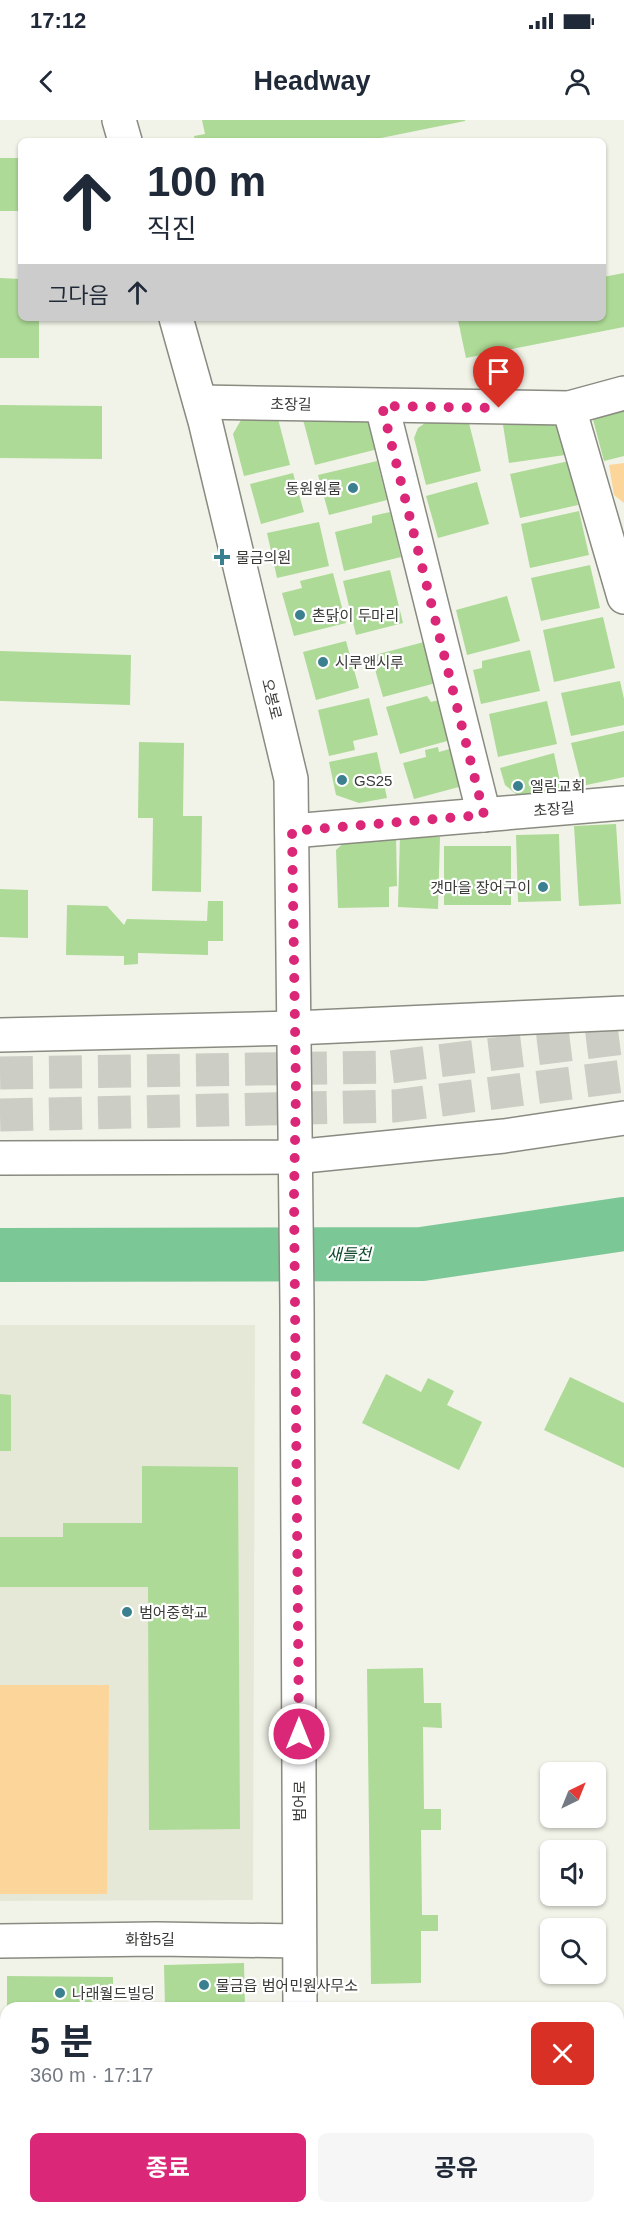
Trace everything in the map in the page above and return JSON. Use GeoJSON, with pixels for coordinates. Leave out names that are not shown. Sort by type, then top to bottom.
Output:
{"type":"FeatureCollection","features":[{"type":"Feature","properties":{"kind":"street"},"geometry":{"type":"LineString","coordinates":[[120,120],[124,138]]}},
{"type":"Feature","properties":{"kind":"street","name":"오봉로"},"geometry":{"type":"LineString","coordinates":[[177,321],[200,402],[291,779],[296,1090],[294,1157]]}},
{"type":"Feature","properties":{"kind":"street","name":"초장길"},"geometry":{"type":"LineString","coordinates":[[200,402],[569,408],[624,393]]}},
{"type":"Feature","properties":{"kind":"street"},"geometry":{"type":"LineString","coordinates":[[382,406],[484,815]]}},
{"type":"Feature","properties":{"kind":"street"},"geometry":{"type":"LineString","coordinates":[[569,408],[618,556],[624,597]]}},
{"type":"Feature","properties":{"kind":"street","name":"초장길"},"geometry":{"type":"LineString","coordinates":[[292,831],[624,803]]}},
{"type":"Feature","properties":{"kind":"street"},"geometry":{"type":"LineString","coordinates":[[0,1035],[294,1028],[624,1013]]}},
{"type":"Feature","properties":{"kind":"street"},"geometry":{"type":"LineString","coordinates":[[0,1158],[294,1157],[504,1136],[624,1118]]}},
{"type":"Feature","properties":{"kind":"street","name":"범어로"},"geometry":{"type":"LineString","coordinates":[[294,1157],[297,1305],[300,2002]]}},
{"type":"Feature","properties":{"kind":"street","name":"화합5길"},"geometry":{"type":"LineString","coordinates":[[0,1941],[156,1939],[299,1941]]}},
{"type":"Feature","properties":{"kind":"shaded area"},"geometry":{"type":"Polygon","coordinates":[[[624,463],[624,503],[614,495],[609,465],[624,463]]]}},
{"type":"Feature","properties":{"kind":"shaded area","name":"범어중학교"},"geometry":{"type":"Polygon","coordinates":[[[0,1325],[255,1325],[253,1900],[0,1901],[0,1325]]]}},
{"type":"Feature","properties":{"kind":"shaded area"},"geometry":{"type":"Polygon","coordinates":[[[0,1685],[109,1685],[107,1894],[0,1894],[0,1685]]]}},
{"type":"Feature","properties":{"kind":"building"},"geometry":{"type":"Polygon","coordinates":[[[202,120],[465,120],[381,138],[194,138],[194,136],[205,134],[202,120]]]}},
{"type":"Feature","properties":{"kind":"building"},"geometry":{"type":"Polygon","coordinates":[[[0,158],[18,158],[18,211],[0,211],[0,158]]]}},
{"type":"Feature","properties":{"kind":"building"},"geometry":{"type":"Polygon","coordinates":[[[624,273],[624,327],[466,358],[458,321],[606,321],[606,276],[624,273]]]}},
{"type":"Feature","properties":{"kind":"building"},"geometry":{"type":"Polygon","coordinates":[[[0,278],[18,279],[18,321],[39,321],[39,358],[0,358],[0,278]]]}},
{"type":"Feature","properties":{"kind":"building"},"geometry":{"type":"Polygon","coordinates":[[[624,399],[624,456],[604,461],[592,416],[624,399]]]}},
{"type":"Feature","properties":{"kind":"building"},"geometry":{"type":"Polygon","coordinates":[[[0,405],[102,406],[102,459],[0,458],[0,405]]]}},
{"type":"Feature","properties":{"kind":"building"},"geometry":{"type":"Polygon","coordinates":[[[276,411],[290,465],[244,476],[233,434],[241,420],[276,411]]]}},
{"type":"Feature","properties":{"kind":"building"},"geometry":{"type":"Polygon","coordinates":[[[301,412],[370,419],[378,449],[315,465],[301,412]]]}},
{"type":"Feature","properties":{"kind":"building"},"geometry":{"type":"Polygon","coordinates":[[[544,418],[561,430],[565,455],[509,463],[503,425],[544,418]]]}},
{"type":"Feature","properties":{"kind":"building"},"geometry":{"type":"Polygon","coordinates":[[[428,421],[469,423],[481,471],[426,485],[414,438],[418,428],[428,421]]]}},
{"type":"Feature","properties":{"kind":"building","name":"동원원룸"},"geometry":{"type":"Polygon","coordinates":[[[377,461],[387,500],[329,515],[318,475],[377,461]]]}},
{"type":"Feature","properties":{"kind":"building"},"geometry":{"type":"Polygon","coordinates":[[[569,461],[578,505],[520,518],[510,474],[569,461]]]}},
{"type":"Feature","properties":{"kind":"building"},"geometry":{"type":"Polygon","coordinates":[[[293,473],[304,512],[261,524],[250,484],[293,473]]]}},
{"type":"Feature","properties":{"kind":"building"},"geometry":{"type":"Polygon","coordinates":[[[477,482],[489,524],[438,538],[426,496],[477,482]]]}},
{"type":"Feature","properties":{"kind":"building"},"geometry":{"type":"Polygon","coordinates":[[[579,511],[589,555],[530,568],[521,524],[579,511]]]}},
{"type":"Feature","properties":{"kind":"building"},"geometry":{"type":"Polygon","coordinates":[[[390,512],[401,557],[344,571],[335,532],[372,523],[372,516],[390,512]]]}},
{"type":"Feature","properties":{"kind":"building"},"geometry":{"type":"Polygon","coordinates":[[[319,522],[329,566],[277,578],[267,533],[319,522]]]}},
{"type":"Feature","properties":{"kind":"building"},"geometry":{"type":"Polygon","coordinates":[[[590,565],[600,608],[541,621],[531,578],[590,565]]]}},
{"type":"Feature","properties":{"kind":"building"},"geometry":{"type":"Polygon","coordinates":[[[390,570],[403,623],[356,635],[343,581],[390,570]]]}},
{"type":"Feature","properties":{"kind":"building"},"geometry":{"type":"Polygon","coordinates":[[[333,573],[346,623],[294,636],[282,593],[302,588],[300,581],[333,573]]]}},
{"type":"Feature","properties":{"kind":"building"},"geometry":{"type":"Polygon","coordinates":[[[507,596],[520,641],[467,655],[456,610],[507,596]]]}},
{"type":"Feature","properties":{"kind":"building"},"geometry":{"type":"Polygon","coordinates":[[[603,617],[615,668],[554,682],[543,630],[603,617]]]}},
{"type":"Feature","properties":{"kind":"building"},"geometry":{"type":"Polygon","coordinates":[[[346,641],[359,688],[316,700],[303,652],[346,641]]]}},
{"type":"Feature","properties":{"kind":"building"},"geometry":{"type":"Polygon","coordinates":[[[424,642],[436,683],[383,697],[371,656],[424,642]]]}},
{"type":"Feature","properties":{"kind":"building"},"geometry":{"type":"Polygon","coordinates":[[[530,650],[540,691],[481,704],[473,670],[482,668],[482,661],[530,650]]]}},
{"type":"Feature","properties":{"kind":"building"},"geometry":{"type":"Polygon","coordinates":[[[0,651],[131,655],[130,705],[0,701],[0,651]]]}},
{"type":"Feature","properties":{"kind":"building"},"geometry":{"type":"Polygon","coordinates":[[[620,681],[624,699],[624,725],[571,736],[561,693],[620,681]]]}},
{"type":"Feature","properties":{"kind":"building"},"geometry":{"type":"Polygon","coordinates":[[[427,696],[431,702],[447,698],[458,738],[400,754],[386,707],[427,696]]]}},
{"type":"Feature","properties":{"kind":"building"},"geometry":{"type":"Polygon","coordinates":[[[369,698],[378,735],[353,741],[355,750],[329,756],[318,710],[369,698]]]}},
{"type":"Feature","properties":{"kind":"building"},"geometry":{"type":"Polygon","coordinates":[[[547,701],[557,744],[498,757],[489,714],[547,701]]]}},
{"type":"Feature","properties":{"kind":"building"},"geometry":{"type":"Polygon","coordinates":[[[624,731],[624,777],[582,786],[571,743],[624,731]]]}},
{"type":"Feature","properties":{"kind":"building"},"geometry":{"type":"Polygon","coordinates":[[[139,742],[184,743],[183,816],[202,816],[201,892],[152,891],[153,818],[138,818],[139,742]]]}},
{"type":"Feature","properties":{"kind":"building"},"geometry":{"type":"Polygon","coordinates":[[[460,746],[470,784],[414,799],[403,763],[426,757],[425,750],[438,747],[439,752],[460,746]]]}},
{"type":"Feature","properties":{"kind":"building"},"geometry":{"type":"Polygon","coordinates":[[[377,752],[387,798],[359,803],[336,795],[329,762],[377,752]]]}},
{"type":"Feature","properties":{"kind":"building"},"geometry":{"type":"Polygon","coordinates":[[[554,753],[562,791],[521,798],[505,785],[500,768],[554,753]]]}},
{"type":"Feature","properties":{"kind":"building"},"geometry":{"type":"Polygon","coordinates":[[[616,824],[621,904],[579,906],[574,826],[616,824]]]}},
{"type":"Feature","properties":{"kind":"building"},"geometry":{"type":"Polygon","coordinates":[[[396,834],[397,886],[389,887],[389,907],[338,908],[336,850],[349,838],[396,834]]]}},
{"type":"Feature","properties":{"kind":"building"},"geometry":{"type":"Polygon","coordinates":[[[559,834],[561,901],[518,902],[516,835],[559,834]]]}},
{"type":"Feature","properties":{"kind":"building"},"geometry":{"type":"Polygon","coordinates":[[[400,835],[440,837],[438,909],[398,907],[400,835]]]}},
{"type":"Feature","properties":{"kind":"building"},"geometry":{"type":"Polygon","coordinates":[[[444,846],[511,846],[511,905],[444,905],[444,846]]]}},
{"type":"Feature","properties":{"kind":"building"},"geometry":{"type":"Polygon","coordinates":[[[0,889],[28,890],[28,938],[0,937],[0,889]]]}},
{"type":"Feature","properties":{"kind":"building"},"geometry":{"type":"Polygon","coordinates":[[[208,901],[223,901],[223,941],[208,941],[208,955],[138,953],[138,964],[124,965],[124,956],[66,955],[67,905],[107,906],[124,925],[127,919],[207,921],[208,901]]]}},
{"type":"Feature","properties":{"kind":"building"},"geometry":{"type":"Polygon","coordinates":[[[386,1374],[421,1392],[428,1378],[454,1391],[447,1405],[482,1422],[459,1470],[362,1423],[386,1374]]]}},
{"type":"Feature","properties":{"kind":"building"},"geometry":{"type":"Polygon","coordinates":[[[570,1377],[624,1403],[624,1468],[544,1430],[570,1377]]]}},
{"type":"Feature","properties":{"kind":"building"},"geometry":{"type":"Polygon","coordinates":[[[0,1394],[11,1395],[11,1451],[0,1451],[0,1394]]]}},
{"type":"Feature","properties":{"kind":"building"},"geometry":{"type":"Polygon","coordinates":[[[142,1466],[238,1467],[240,1829],[149,1830],[148,1587],[0,1587],[0,1537],[63,1537],[63,1523],[142,1523],[142,1466]]]}},
{"type":"Feature","properties":{"kind":"building"},"geometry":{"type":"Polygon","coordinates":[[[423,1668],[424,1703],[441,1703],[442,1728],[423,1727],[424,1809],[441,1809],[441,1830],[421,1830],[422,1915],[438,1915],[438,1931],[421,1931],[421,1983],[371,1984],[367,1669],[423,1668]]]}},
{"type":"Feature","properties":{"kind":"building","name":"물금읍 범어민원사무소"},"geometry":{"type":"Polygon","coordinates":[[[244,1963],[245,2002],[165,2002],[164,1965],[244,1963]]]}},
{"type":"Feature","properties":{"kind":"building","name":"나래월드빌딩"},"geometry":{"type":"Polygon","coordinates":[[[7,1976],[113,1977],[113,2002],[7,2002],[7,1976]]]}},
{"type":"Feature","properties":{"kind":"waterway","name":"새들천"},"geometry":{"type":"LineString","coordinates":[[0,1255],[422,1254],[624,1224]]}},
{"type":"Feature","properties":{"kind":"tunnel"},"geometry":{"type":"LineString","coordinates":[[0,1073],[390,1067],[624,1038]]}},
{"type":"Feature","properties":{"kind":"tunnel"},"geometry":{"type":"LineString","coordinates":[[0,1115],[395,1106],[624,1076]]}},
{"type":"Feature","properties":{"kind":"place","name":"동원원룸"},"geometry":{"type":"Point","coordinates":[353,488]}},
{"type":"Feature","properties":{"kind":"place","name":"물금의원"},"geometry":{"type":"Point","coordinates":[222,557]}},
{"type":"Feature","properties":{"kind":"place","name":"촌닭이 두마리"},"geometry":{"type":"Point","coordinates":[300,615]}},
{"type":"Feature","properties":{"kind":"place","name":"시루앤시루"},"geometry":{"type":"Point","coordinates":[323,662]}},
{"type":"Feature","properties":{"kind":"place","name":"GS25"},"geometry":{"type":"Point","coordinates":[342,780]}},
{"type":"Feature","properties":{"kind":"place","name":"엘림교회"},"geometry":{"type":"Point","coordinates":[518,786]}},
{"type":"Feature","properties":{"kind":"place","name":"갯마을 장어구이"},"geometry":{"type":"Point","coordinates":[543,887]}},
{"type":"Feature","properties":{"kind":"place","name":"범어중학교"},"geometry":{"type":"Point","coordinates":[127,1612]}},
{"type":"Feature","properties":{"kind":"place","name":"물금읍 범어민원사무소"},"geometry":{"type":"Point","coordinates":[204,1985]}},
{"type":"Feature","properties":{"kind":"place","name":"나래월드빌딩"},"geometry":{"type":"Point","coordinates":[60,1993]}},
{"type":"Feature","properties":{"kind":"route"},"geometry":{"type":"LineString","coordinates":[[299,1734],[297,1305],[294,1195],[296,1090],[292,831],[484,815],[382,406],[499,408]]}}]}
